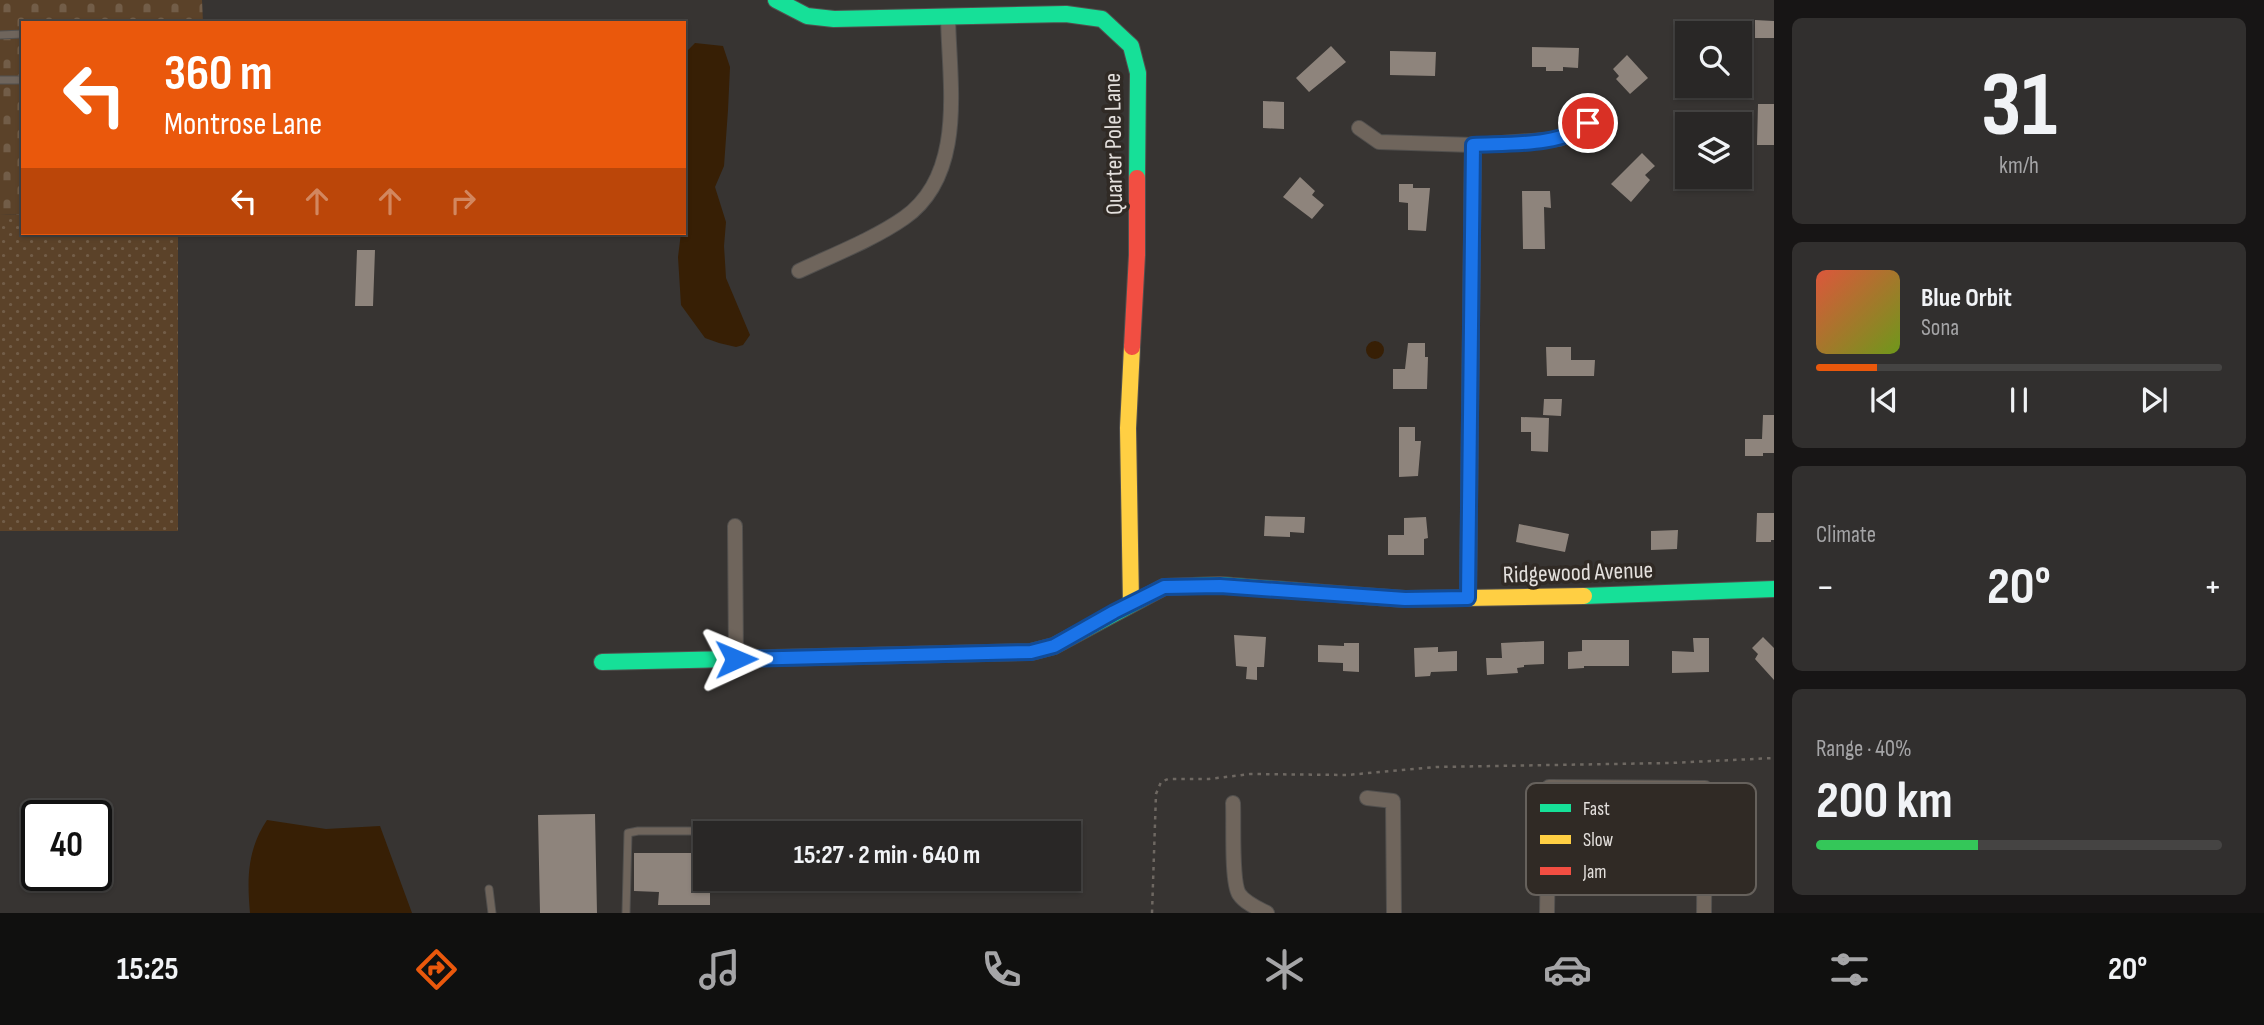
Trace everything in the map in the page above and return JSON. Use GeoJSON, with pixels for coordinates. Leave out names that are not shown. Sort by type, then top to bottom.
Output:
{"type":"FeatureCollection","features":[{"type":"Feature","properties":{"kind":"street","name":"Quarter Pole Lane"},"geometry":{"type":"LineString","coordinates":[[780,2],[807,16],[834,19],[1066,14],[1102,19],[1131,46],[1138,73],[1137,255],[1128,428],[1131,603]]}},
{"type":"Feature","properties":{"kind":"street"},"geometry":{"type":"LineString","coordinates":[[799,271],[905,217],[927,195],[941,170],[950,136],[948,18]]}},
{"type":"Feature","properties":{"kind":"street"},"geometry":{"type":"LineString","coordinates":[[1359,128],[1379,142],[1473,145],[1559,139],[1578,132],[1588,123]]}},
{"type":"Feature","properties":{"kind":"street"},"geometry":{"type":"LineString","coordinates":[[1468,598],[1473,145]]}},
{"type":"Feature","properties":{"kind":"street"},"geometry":{"type":"LineString","coordinates":[[735,526],[736,659]]}},
{"type":"Feature","properties":{"kind":"street","name":"Ridgewood Avenue"},"geometry":{"type":"LineString","coordinates":[[602,662],[1031,652],[1054,646],[1164,587],[1255,587],[1405,599],[1774,589]]}},
{"type":"Feature","properties":{"kind":"street"},"geometry":{"type":"LineString","coordinates":[[1367,798],[1393,801],[1394,913]]}},
{"type":"Feature","properties":{"kind":"street"},"geometry":{"type":"LineString","coordinates":[[1233,803],[1237,892],[1247,902],[1267,913]]}},
{"type":"Feature","properties":{"kind":"street"},"geometry":{"type":"LineString","coordinates":[[1547,895],[1547,913]]}},
{"type":"Feature","properties":{"kind":"street"},"geometry":{"type":"LineString","coordinates":[[1704,895],[1704,913]]}},
{"type":"Feature","properties":{"kind":"lane"},"geometry":{"type":"LineString","coordinates":[[0,35],[21,34]]}},
{"type":"Feature","properties":{"kind":"lane"},"geometry":{"type":"LineString","coordinates":[[0,80],[21,79]]}},
{"type":"Feature","properties":{"kind":"lane"},"geometry":{"type":"LineString","coordinates":[[626,913],[628,834],[638,831],[693,831]]}},
{"type":"Feature","properties":{"kind":"lane"},"geometry":{"type":"LineString","coordinates":[[489,889],[492,913]]}},
{"type":"Feature","properties":{"kind":"path"},"geometry":{"type":"LineString","coordinates":[[1152,913],[1156,794],[1161,782],[1168,779],[1209,779],[1250,774],[1347,775],[1436,767],[1670,763],[1774,758]]}},
{"type":"Feature","properties":{"kind":"green space"},"geometry":{"type":"Polygon","coordinates":[[[0,0],[202,0],[203,21],[21,21],[21,214],[0,215],[0,0]]]}},
{"type":"Feature","properties":{"kind":"green space"},"geometry":{"type":"Polygon","coordinates":[[[21,214],[21,235],[178,235],[178,531],[0,531],[0,215],[21,214]]]}},
{"type":"Feature","properties":{"kind":"shaded area"},"geometry":{"type":"Polygon","coordinates":[[[695,43],[723,46],[730,67],[724,166],[715,187],[726,222],[726,278],[750,335],[743,345],[736,347],[705,338],[681,305],[678,257],[681,235],[686,235],[686,52],[695,43]]]}},
{"type":"Feature","properties":{"kind":"shaded area"},"geometry":{"type":"Polygon","coordinates":[[[1375,341],[1381,344],[1384,350],[1381,356],[1375,359],[1369,356],[1366,350],[1369,344],[1375,341]]]}},
{"type":"Feature","properties":{"kind":"shaded area"},"geometry":{"type":"Polygon","coordinates":[[[267,820],[326,829],[380,826],[412,913],[250,913],[252,854],[267,820]]]}},
{"type":"Feature","properties":{"kind":"building"},"geometry":{"type":"Polygon","coordinates":[[[1755,20],[1774,21],[1774,38],[1755,38],[1755,20]]]}},
{"type":"Feature","properties":{"kind":"building"},"geometry":{"type":"Polygon","coordinates":[[[1331,46],[1346,62],[1309,92],[1296,78],[1331,46]]]}},
{"type":"Feature","properties":{"kind":"building"},"geometry":{"type":"Polygon","coordinates":[[[1532,47],[1579,48],[1578,68],[1563,67],[1563,71],[1546,71],[1546,67],[1532,67],[1532,47]]]}},
{"type":"Feature","properties":{"kind":"building"},"geometry":{"type":"Polygon","coordinates":[[[1390,51],[1436,52],[1435,76],[1390,75],[1390,51]]]}},
{"type":"Feature","properties":{"kind":"building"},"geometry":{"type":"Polygon","coordinates":[[[1627,55],[1648,78],[1630,94],[1616,79],[1619,76],[1613,69],[1627,55]]]}},
{"type":"Feature","properties":{"kind":"building"},"geometry":{"type":"Polygon","coordinates":[[[1263,101],[1284,102],[1284,129],[1263,128],[1263,101]]]}},
{"type":"Feature","properties":{"kind":"building"},"geometry":{"type":"Polygon","coordinates":[[[1758,104],[1774,104],[1774,145],[1757,145],[1758,104]]]}},
{"type":"Feature","properties":{"kind":"building"},"geometry":{"type":"Polygon","coordinates":[[[1642,153],[1655,166],[1645,175],[1650,180],[1631,202],[1611,184],[1642,153]]]}},
{"type":"Feature","properties":{"kind":"building"},"geometry":{"type":"Polygon","coordinates":[[[1300,177],[1315,191],[1312,195],[1324,205],[1312,219],[1283,197],[1300,177]]]}},
{"type":"Feature","properties":{"kind":"building"},"geometry":{"type":"Polygon","coordinates":[[[1399,184],[1413,184],[1413,188],[1430,188],[1426,231],[1408,230],[1408,203],[1399,202],[1399,184]]]}},
{"type":"Feature","properties":{"kind":"building"},"geometry":{"type":"Polygon","coordinates":[[[1522,191],[1550,191],[1551,208],[1544,207],[1545,249],[1523,249],[1522,191]]]}},
{"type":"Feature","properties":{"kind":"building"},"geometry":{"type":"Polygon","coordinates":[[[357,250],[375,250],[373,306],[355,306],[357,250]]]}},
{"type":"Feature","properties":{"kind":"building"},"geometry":{"type":"Polygon","coordinates":[[[1408,343],[1425,343],[1425,357],[1428,357],[1427,389],[1393,389],[1393,369],[1405,369],[1408,343]]]}},
{"type":"Feature","properties":{"kind":"building"},"geometry":{"type":"Polygon","coordinates":[[[1546,347],[1571,347],[1571,360],[1595,360],[1594,376],[1547,376],[1546,347]]]}},
{"type":"Feature","properties":{"kind":"building"},"geometry":{"type":"Polygon","coordinates":[[[1544,399],[1562,399],[1561,416],[1543,415],[1544,399]]]}},
{"type":"Feature","properties":{"kind":"building"},"geometry":{"type":"Polygon","coordinates":[[[1763,415],[1774,415],[1774,453],[1745,456],[1745,439],[1762,439],[1763,415]]]}},
{"type":"Feature","properties":{"kind":"building"},"geometry":{"type":"Polygon","coordinates":[[[1521,417],[1549,418],[1548,452],[1531,451],[1531,432],[1521,432],[1521,417]]]}},
{"type":"Feature","properties":{"kind":"building"},"geometry":{"type":"Polygon","coordinates":[[[1399,427],[1415,427],[1415,441],[1421,441],[1418,476],[1399,477],[1399,427]]]}},
{"type":"Feature","properties":{"kind":"building"},"geometry":{"type":"Polygon","coordinates":[[[1757,513],[1774,513],[1774,540],[1771,542],[1756,542],[1757,513]]]}},
{"type":"Feature","properties":{"kind":"building"},"geometry":{"type":"Polygon","coordinates":[[[1265,516],[1305,517],[1304,533],[1290,532],[1290,537],[1264,536],[1265,516]]]}},
{"type":"Feature","properties":{"kind":"building"},"geometry":{"type":"Polygon","coordinates":[[[1426,517],[1428,538],[1424,539],[1424,555],[1388,555],[1388,535],[1404,535],[1404,518],[1426,517]]]}},
{"type":"Feature","properties":{"kind":"building"},"geometry":{"type":"Polygon","coordinates":[[[1519,524],[1569,534],[1565,552],[1516,542],[1519,524]]]}},
{"type":"Feature","properties":{"kind":"building"},"geometry":{"type":"Polygon","coordinates":[[[1678,530],[1677,549],[1651,550],[1651,531],[1678,530]]]}},
{"type":"Feature","properties":{"kind":"building"},"geometry":{"type":"Polygon","coordinates":[[[1234,635],[1266,637],[1264,667],[1257,667],[1257,680],[1246,679],[1247,667],[1236,666],[1234,635]]]}},
{"type":"Feature","properties":{"kind":"building"},"geometry":{"type":"Polygon","coordinates":[[[1763,637],[1774,648],[1774,680],[1755,659],[1758,654],[1752,648],[1763,637]]]}},
{"type":"Feature","properties":{"kind":"building"},"geometry":{"type":"Polygon","coordinates":[[[1693,638],[1709,638],[1709,672],[1672,673],[1672,651],[1694,652],[1693,638]]]}},
{"type":"Feature","properties":{"kind":"building"},"geometry":{"type":"Polygon","coordinates":[[[1582,640],[1629,640],[1629,666],[1584,666],[1568,669],[1568,652],[1582,651],[1582,640]]]}},
{"type":"Feature","properties":{"kind":"building"},"geometry":{"type":"Polygon","coordinates":[[[1544,641],[1544,664],[1524,665],[1517,668],[1518,673],[1487,675],[1486,658],[1502,658],[1501,643],[1544,641]]]}},
{"type":"Feature","properties":{"kind":"building"},"geometry":{"type":"Polygon","coordinates":[[[1344,643],[1359,643],[1359,672],[1343,671],[1343,663],[1318,662],[1318,645],[1344,646],[1344,643]]]}},
{"type":"Feature","properties":{"kind":"building"},"geometry":{"type":"Polygon","coordinates":[[[1438,647],[1438,652],[1457,651],[1457,671],[1431,672],[1430,676],[1415,677],[1414,648],[1438,647]]]}},
{"type":"Feature","properties":{"kind":"building"},"geometry":{"type":"Polygon","coordinates":[[[595,814],[597,913],[540,913],[538,815],[595,814]]]}},
{"type":"Feature","properties":{"kind":"building"},"geometry":{"type":"Polygon","coordinates":[[[634,853],[693,853],[693,891],[710,891],[710,905],[658,905],[659,892],[634,891],[634,853]]]}},
{"type":"Feature","properties":{"kind":"traffic: fast"},"geometry":{"type":"LineString","coordinates":[[776,0],[807,16],[834,19],[1066,14],[1102,19],[1131,46],[1138,73],[1137,178]]}},
{"type":"Feature","properties":{"kind":"traffic: fast"},"geometry":{"type":"LineString","coordinates":[[1468,598],[1473,145]]}},
{"type":"Feature","properties":{"kind":"traffic: fast"},"geometry":{"type":"LineString","coordinates":[[602,662],[1031,652],[1054,646],[1164,587],[1220,585],[1337,594]]}},
{"type":"Feature","properties":{"kind":"traffic: fast"},"geometry":{"type":"LineString","coordinates":[[1584,596],[1774,589]]}},
{"type":"Feature","properties":{"kind":"traffic: slow"},"geometry":{"type":"LineString","coordinates":[[1131,603],[1128,428],[1132,347]]}},
{"type":"Feature","properties":{"kind":"traffic: slow"},"geometry":{"type":"LineString","coordinates":[[1337,594],[1405,599],[1584,596]]}},
{"type":"Feature","properties":{"kind":"traffic: jam"},"geometry":{"type":"LineString","coordinates":[[1132,347],[1137,255],[1137,178]]}},
{"type":"Feature","properties":{"kind":"route"},"geometry":{"type":"LineString","coordinates":[[736,659],[1031,652],[1054,646],[1164,587],[1255,587],[1405,599],[1468,598],[1473,145],[1559,139],[1578,132],[1588,123]]}}]}
